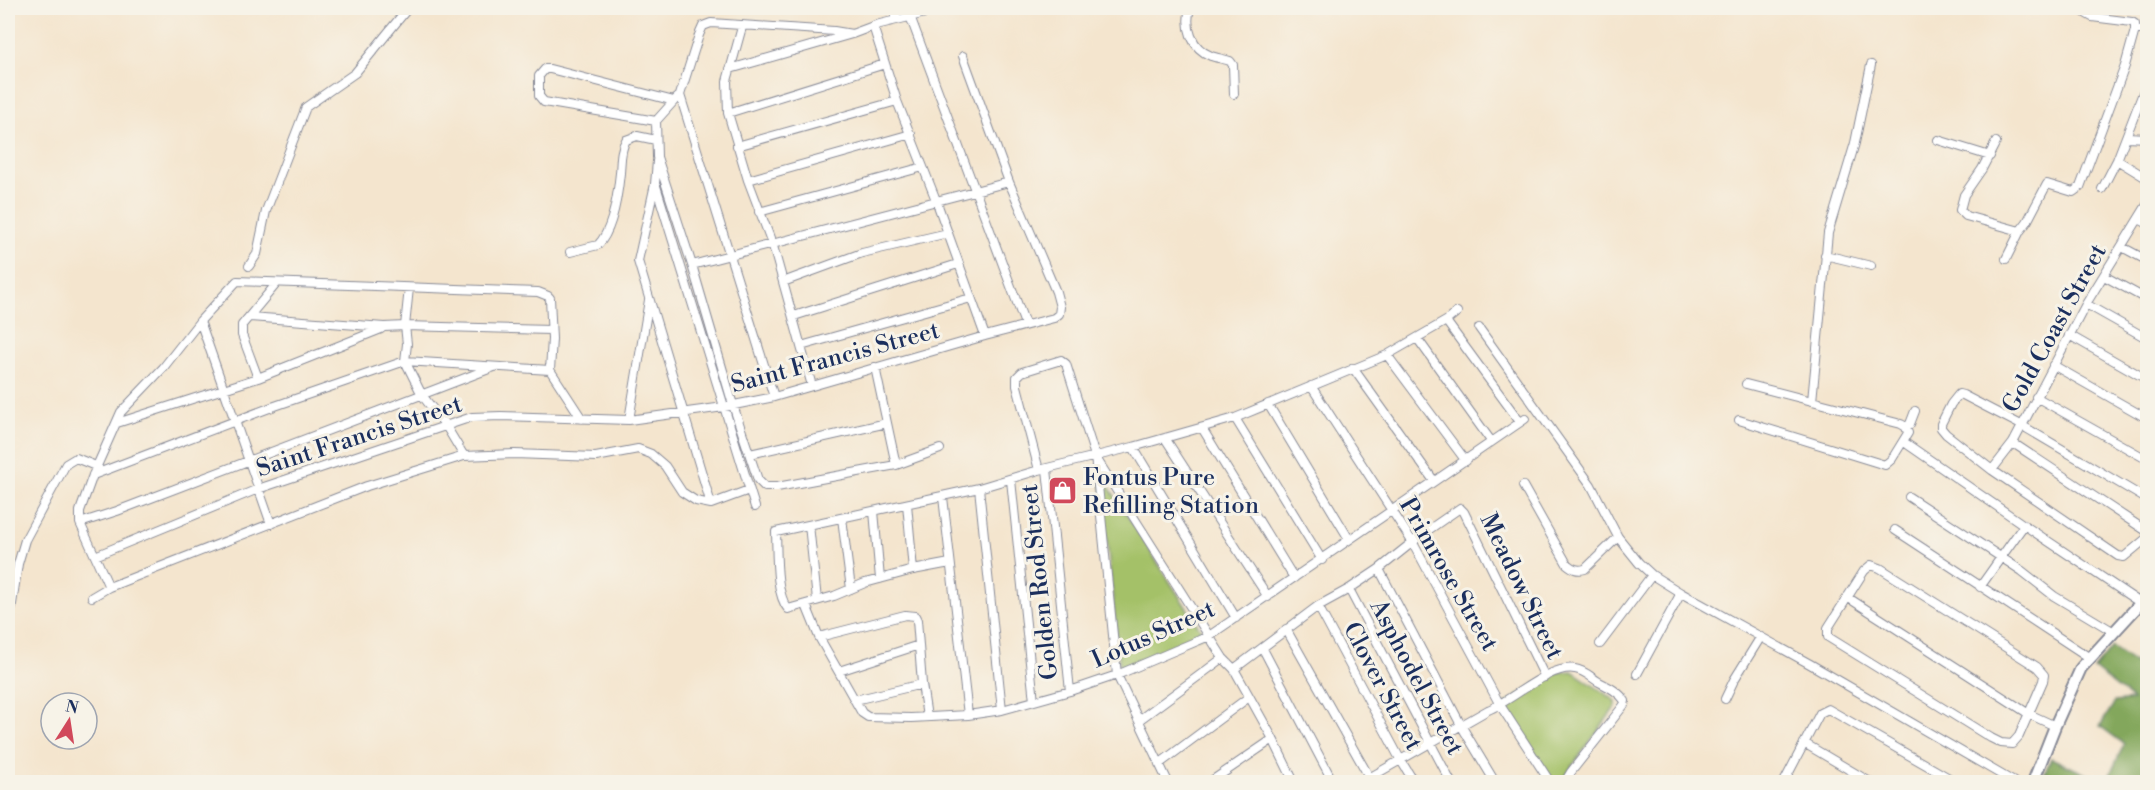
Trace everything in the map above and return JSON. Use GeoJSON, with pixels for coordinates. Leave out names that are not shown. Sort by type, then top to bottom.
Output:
{"type":"FeatureCollection","features":[{"type":"Feature","properties":{"kind":"street"},"geometry":{"type":"LineString","coordinates":[[249,266],[257,254],[266,211],[306,106],[355,73],[408,8]]}},
{"type":"Feature","properties":{"kind":"street"},"geometry":{"type":"LineString","coordinates":[[894,20],[898,8]]}},
{"type":"Feature","properties":{"kind":"street"},"geometry":{"type":"LineString","coordinates":[[730,69],[894,20],[942,8],[965,8]]}},
{"type":"Feature","properties":{"kind":"street"},"geometry":{"type":"LineString","coordinates":[[1046,8],[1113,8]]}},
{"type":"Feature","properties":{"kind":"street"},"geometry":{"type":"LineString","coordinates":[[1145,8],[1159,8]]}},
{"type":"Feature","properties":{"kind":"street"},"geometry":{"type":"LineString","coordinates":[[1190,8],[1188,24],[1191,38],[1210,56],[1230,61],[1233,65],[1234,94]]}},
{"type":"Feature","properties":{"kind":"street"},"geometry":{"type":"LineString","coordinates":[[2006,259],[2047,184],[2073,192],[2080,187],[2125,66],[2135,30],[2134,23],[2092,17],[2085,13],[2083,8]]}},
{"type":"Feature","properties":{"kind":"street"},"geometry":{"type":"LineString","coordinates":[[910,16],[1025,324]]}},
{"type":"Feature","properties":{"kind":"street"},"geometry":{"type":"LineString","coordinates":[[711,504],[638,261],[655,184],[656,121],[680,95],[703,26],[711,23],[852,34]]}},
{"type":"Feature","properties":{"kind":"street"},"geometry":{"type":"LineString","coordinates":[[873,26],[897,101],[936,200],[985,336]]}},
{"type":"Feature","properties":{"kind":"street"},"geometry":{"type":"LineString","coordinates":[[742,27],[726,88],[728,113],[748,180],[773,246],[812,386]]}},
{"type":"Feature","properties":{"kind":"street"},"geometry":{"type":"LineString","coordinates":[[2135,30],[2148,30]]}},
{"type":"Feature","properties":{"kind":"street"},"geometry":{"type":"LineString","coordinates":[[692,265],[731,254],[773,246],[1009,182],[963,56]]}},
{"type":"Feature","properties":{"kind":"street"},"geometry":{"type":"LineString","coordinates":[[728,113],[885,64]]}},
{"type":"Feature","properties":{"kind":"street"},"geometry":{"type":"LineString","coordinates":[[1812,400],[1828,233],[1855,143],[1871,64]]}},
{"type":"Feature","properties":{"kind":"street"},"geometry":{"type":"LineString","coordinates":[[656,121],[544,102],[539,96],[538,76],[545,69],[550,69],[674,101]]}},
{"type":"Feature","properties":{"kind":"street"},"geometry":{"type":"LineString","coordinates":[[2102,189],[2145,96],[2148,80]]}},
{"type":"Feature","properties":{"kind":"street"},"geometry":{"type":"LineString","coordinates":[[680,95],[774,397]]}},
{"type":"Feature","properties":{"kind":"street"},"geometry":{"type":"LineString","coordinates":[[737,146],[897,101]]}},
{"type":"Feature","properties":{"kind":"street"},"geometry":{"type":"LineString","coordinates":[[748,180],[910,134]]}},
{"type":"Feature","properties":{"kind":"street"},"geometry":{"type":"LineString","coordinates":[[570,252],[598,245],[609,230],[619,184],[622,150],[626,140],[637,136],[656,140]]}},
{"type":"Feature","properties":{"kind":"street"},"geometry":{"type":"LineString","coordinates":[[2126,136],[2148,138]]}},
{"type":"Feature","properties":{"kind":"street"},"geometry":{"type":"LineString","coordinates":[[1938,140],[1990,156]]}},
{"type":"Feature","properties":{"kind":"street"},"geometry":{"type":"LineString","coordinates":[[1996,142],[1990,156],[1964,195],[1960,210],[1966,216],[2020,231]]}},
{"type":"Feature","properties":{"kind":"street"},"geometry":{"type":"LineString","coordinates":[[657,157],[758,480],[765,487],[771,487],[896,465],[940,449]]}},
{"type":"Feature","properties":{"kind":"street"},"geometry":{"type":"LineString","coordinates":[[2117,160],[2148,179]]}},
{"type":"Feature","properties":{"kind":"street"},"geometry":{"type":"LineString","coordinates":[[759,212],[923,167]]}},
{"type":"Feature","properties":{"kind":"street","name":"Saint Francis Street"},"geometry":{"type":"LineString","coordinates":[[95,556],[258,489],[472,417],[629,420],[683,414],[774,397],[1025,324],[1054,318],[1059,314],[1060,308],[1056,292],[1009,182]]}},
{"type":"Feature","properties":{"kind":"street"},"geometry":{"type":"LineString","coordinates":[[655,184],[755,507]]}},
{"type":"Feature","properties":{"kind":"street","name":"Gold Coast Street"},"geometry":{"type":"LineString","coordinates":[[1992,470],[2013,442],[2086,304],[2148,204]]}},
{"type":"Feature","properties":{"kind":"street"},"geometry":{"type":"LineString","coordinates":[[2139,219],[2148,224]]}},
{"type":"Feature","properties":{"kind":"street"},"geometry":{"type":"LineString","coordinates":[[783,282],[862,253],[948,233]]}},
{"type":"Feature","properties":{"kind":"street"},"geometry":{"type":"LineString","coordinates":[[2122,247],[2148,261]]}},
{"type":"Feature","properties":{"kind":"street"},"geometry":{"type":"LineString","coordinates":[[1825,255],[1871,266]]}},
{"type":"Feature","properties":{"kind":"street"},"geometry":{"type":"LineString","coordinates":[[794,315],[958,264]]}},
{"type":"Feature","properties":{"kind":"street"},"geometry":{"type":"LineString","coordinates":[[2104,276],[2148,300]]}},
{"type":"Feature","properties":{"kind":"street"},"geometry":{"type":"LineString","coordinates":[[109,587],[80,523],[80,511],[93,476],[121,412],[163,368],[200,321],[237,281],[538,292],[550,298],[550,370],[582,418]]}},
{"type":"Feature","properties":{"kind":"street"},"geometry":{"type":"LineString","coordinates":[[258,378],[242,335],[242,325],[277,282]]}},
{"type":"Feature","properties":{"kind":"street"},"geometry":{"type":"LineString","coordinates":[[409,288],[405,326],[407,344],[405,361],[422,394],[446,426],[464,456]]}},
{"type":"Feature","properties":{"kind":"street"},"geometry":{"type":"LineString","coordinates":[[629,420],[649,296]]}},
{"type":"Feature","properties":{"kind":"street"},"geometry":{"type":"LineString","coordinates":[[801,346],[971,298]]}},
{"type":"Feature","properties":{"kind":"street"},"geometry":{"type":"LineString","coordinates":[[2086,304],[2148,339]]}},
{"type":"Feature","properties":{"kind":"street"},"geometry":{"type":"LineString","coordinates":[[950,563],[880,579],[834,596],[788,609],[784,605],[780,588],[776,532],[943,497],[1235,418],[1387,354],[1446,321],[1457,312]]}},
{"type":"Feature","properties":{"kind":"street"},"geometry":{"type":"LineString","coordinates":[[249,317],[384,327],[551,330]]}},
{"type":"Feature","properties":{"kind":"street"},"geometry":{"type":"LineString","coordinates":[[200,321],[271,524]]}},
{"type":"Feature","properties":{"kind":"street","name":"Lotus Street"},"geometry":{"type":"LineString","coordinates":[[806,605],[819,636],[862,713],[868,717],[968,715],[1002,710],[1117,675],[1209,636],[1322,560],[1349,539],[1393,512],[1522,421],[1446,321]]}},
{"type":"Feature","properties":{"kind":"street"},"geometry":{"type":"LineString","coordinates":[[117,423],[258,378],[384,327]]}},
{"type":"Feature","properties":{"kind":"street"},"geometry":{"type":"LineString","coordinates":[[1479,328],[1591,485],[1618,537],[1652,575],[2014,783]]}},
{"type":"Feature","properties":{"kind":"street"},"geometry":{"type":"LineString","coordinates":[[2069,335],[2148,380]]}},
{"type":"Feature","properties":{"kind":"street"},"geometry":{"type":"LineString","coordinates":[[1417,338],[1491,441]]}},
{"type":"Feature","properties":{"kind":"street"},"geometry":{"type":"LineString","coordinates":[[1387,354],[1466,461]]}},
{"type":"Feature","properties":{"kind":"street","name":"Golden Rod Street"},"geometry":{"type":"LineString","coordinates":[[1070,691],[1043,469],[1017,386],[1017,377],[1022,372],[1061,360],[1066,364],[1095,456]]}},
{"type":"Feature","properties":{"kind":"street"},"geometry":{"type":"LineString","coordinates":[[93,476],[405,361],[550,370]]}},
{"type":"Feature","properties":{"kind":"street"},"geometry":{"type":"LineString","coordinates":[[2053,365],[2148,419]]}},
{"type":"Feature","properties":{"kind":"street"},"geometry":{"type":"LineString","coordinates":[[80,523],[117,511],[496,366]]}},
{"type":"Feature","properties":{"kind":"street"},"geometry":{"type":"LineString","coordinates":[[875,367],[896,465]]}},
{"type":"Feature","properties":{"kind":"street"},"geometry":{"type":"LineString","coordinates":[[1353,368],[1434,481]]}},
{"type":"Feature","properties":{"kind":"street"},"geometry":{"type":"LineString","coordinates":[[1746,384],[1906,427]]}},
{"type":"Feature","properties":{"kind":"street","name":"Primrose Street"},"geometry":{"type":"LineString","coordinates":[[1311,386],[1413,543],[1500,705],[1550,783]]}},
{"type":"Feature","properties":{"kind":"street"},"geometry":{"type":"LineString","coordinates":[[2013,442],[2148,535],[2124,557],[2108,550],[1992,470],[1946,434],[1941,424],[1959,394],[2021,425],[2148,500]]}},
{"type":"Feature","properties":{"kind":"street"},"geometry":{"type":"LineString","coordinates":[[2036,397],[2148,460]]}},
{"type":"Feature","properties":{"kind":"street"},"geometry":{"type":"LineString","coordinates":[[1268,404],[1349,539]]}},
{"type":"Feature","properties":{"kind":"street"},"geometry":{"type":"LineString","coordinates":[[1906,427],[1910,424],[1915,411]]}},
{"type":"Feature","properties":{"kind":"street"},"geometry":{"type":"LineString","coordinates":[[1235,418],[1322,560]]}},
{"type":"Feature","properties":{"kind":"street"},"geometry":{"type":"LineString","coordinates":[[1738,420],[1881,465],[1889,464],[1904,442],[1908,433],[1906,427]]}},
{"type":"Feature","properties":{"kind":"street"},"geometry":{"type":"LineString","coordinates":[[750,454],[887,423]]}},
{"type":"Feature","properties":{"kind":"street"},"geometry":{"type":"LineString","coordinates":[[1202,428],[1294,578]]}},
{"type":"Feature","properties":{"kind":"street"},"geometry":{"type":"LineString","coordinates":[[1165,438],[1268,597]]}},
{"type":"Feature","properties":{"kind":"street"},"geometry":{"type":"LineString","coordinates":[[1904,442],[2024,525],[2143,598],[2081,668],[2033,783]]}},
{"type":"Feature","properties":{"kind":"street"},"geometry":{"type":"LineString","coordinates":[[1133,447],[1236,618]]}},
{"type":"Feature","properties":{"kind":"street"},"geometry":{"type":"LineString","coordinates":[[92,597],[109,587],[367,486],[464,456],[515,454],[596,457],[638,449],[651,454],[665,466],[682,492],[690,498],[711,504],[749,490]]}},
{"type":"Feature","properties":{"kind":"street"},"geometry":{"type":"LineString","coordinates":[[1095,456],[1223,658],[1234,669],[1273,739],[1290,781]]}},
{"type":"Feature","properties":{"kind":"street"},"geometry":{"type":"LineString","coordinates":[[1095,456],[1117,675],[1168,783]]}},
{"type":"Feature","properties":{"kind":"street"},"geometry":{"type":"LineString","coordinates":[[8,631],[18,564],[25,540],[42,507],[70,460],[76,458],[98,467]]}},
{"type":"Feature","properties":{"kind":"street"},"geometry":{"type":"LineString","coordinates":[[1011,480],[1034,701]]}},
{"type":"Feature","properties":{"kind":"street"},"geometry":{"type":"LineString","coordinates":[[1523,486],[1572,568],[1585,569],[1618,537]]}},
{"type":"Feature","properties":{"kind":"street"},"geometry":{"type":"LineString","coordinates":[[979,488],[1002,710]]}},
{"type":"Feature","properties":{"kind":"street"},"geometry":{"type":"LineString","coordinates":[[943,497],[968,715]]}},
{"type":"Feature","properties":{"kind":"street"},"geometry":{"type":"LineString","coordinates":[[1910,497],[2022,571],[2054,596],[2115,632]]}},
{"type":"Feature","properties":{"kind":"street"},"geometry":{"type":"LineString","coordinates":[[907,504],[913,570]]}},
{"type":"Feature","properties":{"kind":"street","name":"Meadow Street"},"geometry":{"type":"LineString","coordinates":[[1413,543],[1457,509],[1462,509],[1545,677]]}},
{"type":"Feature","properties":{"kind":"street"},"geometry":{"type":"LineString","coordinates":[[873,511],[880,579]]}},
{"type":"Feature","properties":{"kind":"street"},"geometry":{"type":"LineString","coordinates":[[842,518],[851,589]]}},
{"type":"Feature","properties":{"kind":"street"},"geometry":{"type":"LineString","coordinates":[[808,525],[818,600]]}},
{"type":"Feature","properties":{"kind":"street"},"geometry":{"type":"LineString","coordinates":[[1980,587],[2024,525]]}},
{"type":"Feature","properties":{"kind":"street"},"geometry":{"type":"LineString","coordinates":[[1895,530],[2090,658]]}},
{"type":"Feature","properties":{"kind":"street"},"geometry":{"type":"LineString","coordinates":[[1234,669],[1318,606],[1349,589],[1413,543]]}},
{"type":"Feature","properties":{"kind":"street"},"geometry":{"type":"LineString","coordinates":[[1876,566],[2037,667],[2044,675],[2043,681],[2016,741],[2012,744],[2001,742],[1831,640],[1828,637],[1828,628],[1847,597],[1868,567],[1876,566]]}},
{"type":"Feature","properties":{"kind":"street"},"geometry":{"type":"LineString","coordinates":[[1379,569],[1462,726],[1495,783]]}},
{"type":"Feature","properties":{"kind":"street"},"geometry":{"type":"LineString","coordinates":[[1600,644],[1652,575]]}},
{"type":"Feature","properties":{"kind":"street","name":"Asphodel Street"},"geometry":{"type":"LineString","coordinates":[[1349,589],[1451,783]]}},
{"type":"Feature","properties":{"kind":"street"},"geometry":{"type":"LineString","coordinates":[[1637,674],[1681,593]]}},
{"type":"Feature","properties":{"kind":"street"},"geometry":{"type":"LineString","coordinates":[[1847,597],[2029,714],[2055,726]]}},
{"type":"Feature","properties":{"kind":"street","name":"Clover Street"},"geometry":{"type":"LineString","coordinates":[[1318,606],[1414,783]]}},
{"type":"Feature","properties":{"kind":"street"},"geometry":{"type":"LineString","coordinates":[[819,636],[910,615],[915,616],[927,717]]}},
{"type":"Feature","properties":{"kind":"street"},"geometry":{"type":"LineString","coordinates":[[1287,629],[1368,781],[1400,759],[1430,745],[1562,669],[1573,668],[1619,693],[1625,701],[1624,705],[1571,772],[1565,783]]}},
{"type":"Feature","properties":{"kind":"street"},"geometry":{"type":"LineString","coordinates":[[1725,699],[1760,638]]}},
{"type":"Feature","properties":{"kind":"street"},"geometry":{"type":"LineString","coordinates":[[839,671],[919,645]]}},
{"type":"Feature","properties":{"kind":"street"},"geometry":{"type":"LineString","coordinates":[[1263,649],[1333,783]]}},
{"type":"Feature","properties":{"kind":"street"},"geometry":{"type":"LineString","coordinates":[[1139,720],[1223,658]]}},
{"type":"Feature","properties":{"kind":"street"},"geometry":{"type":"LineString","coordinates":[[855,700],[922,684]]}},
{"type":"Feature","properties":{"kind":"street"},"geometry":{"type":"LineString","coordinates":[[1159,764],[1249,697]]}},
{"type":"Feature","properties":{"kind":"street"},"geometry":{"type":"LineString","coordinates":[[1784,783],[1820,713],[1828,709],[1956,783]]}},
{"type":"Feature","properties":{"kind":"street"},"geometry":{"type":"LineString","coordinates":[[1210,783],[1273,739]]}},
{"type":"Feature","properties":{"kind":"street"},"geometry":{"type":"LineString","coordinates":[[1804,743],[1870,783]]}},
{"type":"Feature","properties":{"kind":"green space"},"geometry":{"type":"Polygon","coordinates":[[[1100,473],[1204,635],[1120,669],[1100,473]]]}},
{"type":"Feature","properties":{"kind":"green space"},"geometry":{"type":"Polygon","coordinates":[[[2112,647],[2147,672],[2147,782],[2107,782],[2124,744],[2100,726],[2115,702],[2133,700],[2094,669],[2112,647]]]}},
{"type":"Feature","properties":{"kind":"green space"},"geometry":{"type":"Polygon","coordinates":[[[1572,671],[1616,701],[1616,706],[1563,782],[1553,782],[1504,705],[1553,673],[1572,671]]]}},
{"type":"Feature","properties":{"kind":"green space"},"geometry":{"type":"Polygon","coordinates":[[[2051,758],[2103,782],[2041,782],[2051,758]]]}},
{"type":"Feature","properties":{"kind":"place","name":"Fontus Pure Refilling Station"},"geometry":{"type":"Point","coordinates":[1062,491]}}]}
